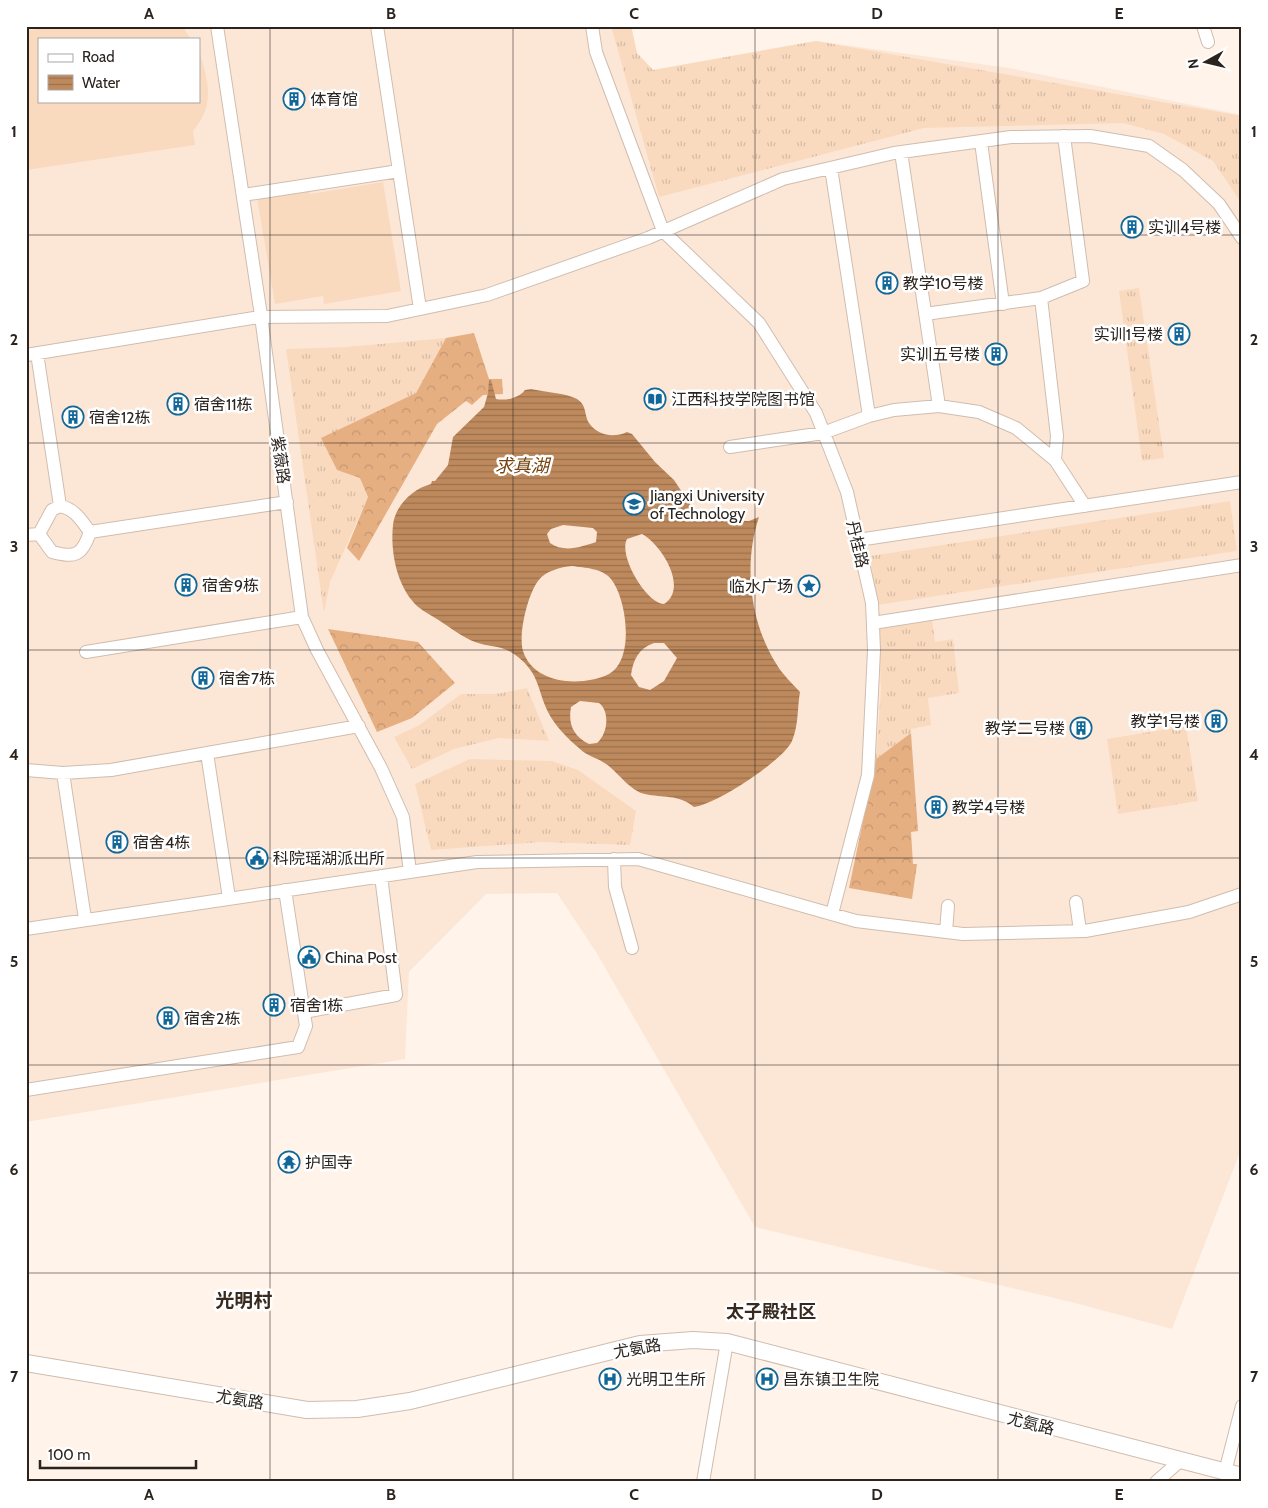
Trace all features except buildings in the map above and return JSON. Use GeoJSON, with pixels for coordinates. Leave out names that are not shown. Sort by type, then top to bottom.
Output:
{"type":"FeatureCollection","features":[{"type":"Feature","properties":{"kind":"main road","name":"尤氨路"},"geometry":{"type":"LineString","coordinates":[[26,1363],[307,1410],[356,1409],[410,1401],[640,1344],[693,1340],[727,1342],[1242,1476]]}},
{"type":"Feature","properties":{"kind":"street","name":"紫薇路"},"geometry":{"type":"LineString","coordinates":[[218,26],[262,318],[302,617],[359,726],[403,817],[410,872]]}},
{"type":"Feature","properties":{"kind":"street"},"geometry":{"type":"LineString","coordinates":[[377,26],[420,309]]}},
{"type":"Feature","properties":{"kind":"street"},"geometry":{"type":"LineString","coordinates":[[592,26],[596,52],[663,231]]}},
{"type":"Feature","properties":{"kind":"street"},"geometry":{"type":"LineString","coordinates":[[1204,26],[1208,42]]}},
{"type":"Feature","properties":{"kind":"street"},"geometry":{"type":"LineString","coordinates":[[925,314],[1041,298],[1083,282],[1064,136]]}},
{"type":"Feature","properties":{"kind":"street"},"geometry":{"type":"LineString","coordinates":[[60,506],[32,354],[262,318],[387,316],[487,295],[663,231],[783,179],[901,152],[1011,138],[1064,136],[1090,136],[1149,146],[1184,170],[1219,204],[1242,238]]}},
{"type":"Feature","properties":{"kind":"street"},"geometry":{"type":"LineString","coordinates":[[981,142],[1003,304]]}},
{"type":"Feature","properties":{"kind":"street"},"geometry":{"type":"LineString","coordinates":[[901,152],[939,406]]}},
{"type":"Feature","properties":{"kind":"street"},"geometry":{"type":"LineString","coordinates":[[831,168],[869,416]]}},
{"type":"Feature","properties":{"kind":"street"},"geometry":{"type":"LineString","coordinates":[[243,195],[399,171]]}},
{"type":"Feature","properties":{"kind":"street","name":"丹桂路"},"geometry":{"type":"LineString","coordinates":[[663,231],[759,324],[816,413],[846,492],[858,540],[872,603],[873,623],[868,775],[832,914]]}},
{"type":"Feature","properties":{"kind":"street"},"geometry":{"type":"LineString","coordinates":[[1041,298],[1057,436],[1055,460]]}},
{"type":"Feature","properties":{"kind":"street"},"geometry":{"type":"LineString","coordinates":[[730,447],[823,433],[869,416],[894,410],[939,406],[979,412],[1016,428],[1055,460],[1085,506]]}},
{"type":"Feature","properties":{"kind":"street"},"geometry":{"type":"LineString","coordinates":[[858,540],[1242,482]]}},
{"type":"Feature","properties":{"kind":"street"},"geometry":{"type":"LineString","coordinates":[[90,532],[287,502]]}},
{"type":"Feature","properties":{"kind":"street"},"geometry":{"type":"LineString","coordinates":[[60,506],[69,508],[76,514],[90,532],[86,544],[78,553],[68,556],[52,552],[33,534],[52,510],[60,506]]}},
{"type":"Feature","properties":{"kind":"street"},"geometry":{"type":"LineString","coordinates":[[873,623],[1242,566]]}},
{"type":"Feature","properties":{"kind":"street"},"geometry":{"type":"LineString","coordinates":[[86,652],[302,617]]}},
{"type":"Feature","properties":{"kind":"street"},"geometry":{"type":"LineString","coordinates":[[26,770],[63,774],[112,770],[359,726]]}},
{"type":"Feature","properties":{"kind":"street"},"geometry":{"type":"LineString","coordinates":[[207,753],[229,898]]}},
{"type":"Feature","properties":{"kind":"street"},"geometry":{"type":"LineString","coordinates":[[63,774],[85,919]]}},
{"type":"Feature","properties":{"kind":"street"},"geometry":{"type":"LineString","coordinates":[[614,859],[615,887],[632,948]]}},
{"type":"Feature","properties":{"kind":"street"},"geometry":{"type":"LineString","coordinates":[[26,929],[477,862],[638,859],[856,921],[963,934],[1080,931],[1189,912],[1242,894]]}},
{"type":"Feature","properties":{"kind":"street"},"geometry":{"type":"LineString","coordinates":[[304,1012],[396,995],[381,876]]}},
{"type":"Feature","properties":{"kind":"street"},"geometry":{"type":"LineString","coordinates":[[26,1090],[298,1047],[306,1026],[285,890]]}},
{"type":"Feature","properties":{"kind":"street"},"geometry":{"type":"LineString","coordinates":[[1076,902],[1080,931]]}},
{"type":"Feature","properties":{"kind":"street"},"geometry":{"type":"LineString","coordinates":[[946,932],[948,906]]}},
{"type":"Feature","properties":{"kind":"street"},"geometry":{"type":"LineString","coordinates":[[703,1482],[727,1342]]}},
{"type":"Feature","properties":{"kind":"street"},"geometry":{"type":"LineString","coordinates":[[1225,1472],[1242,1406]]}},
{"type":"Feature","properties":{"kind":"street"},"geometry":{"type":"LineString","coordinates":[[1156,1482],[1180,1461]]}},
{"type":"Feature","properties":{"kind":"shaded area","name":"Jiangxi University of Technology"},"geometry":{"type":"Polygon","coordinates":[[[26,26],[631,26],[637,53],[653,70],[816,41],[1009,68],[1242,115],[1242,1147],[1172,1329],[1075,1303],[755,1227],[596,952],[557,893],[486,894],[409,972],[405,1059],[26,1122],[26,26]]]}},
{"type":"Feature","properties":{"kind":"green space"},"geometry":{"type":"Polygon","coordinates":[[[54,26],[182,26],[190,38],[38,38],[38,102],[200,102],[200,55],[208,93],[205,112],[193,131],[195,145],[26,170],[26,31],[54,26]]]}},
{"type":"Feature","properties":{"kind":"green space"},"geometry":{"type":"Polygon","coordinates":[[[611,26],[631,26],[637,53],[653,70],[816,41],[1242,116],[1242,204],[1213,161],[1164,134],[1123,123],[924,128],[659,197],[611,26]]]}},
{"type":"Feature","properties":{"kind":"green space"},"geometry":{"type":"Polygon","coordinates":[[[383,182],[401,291],[324,304],[323,296],[275,304],[257,198],[310,189],[310,194],[383,182]]]}},
{"type":"Feature","properties":{"kind":"green space"},"geometry":{"type":"Polygon","coordinates":[[[1139,288],[1164,458],[1142,461],[1119,291],[1139,288]]]}},
{"type":"Feature","properties":{"kind":"green space"},"geometry":{"type":"Polygon","coordinates":[[[474,333],[489,379],[502,379],[503,394],[483,395],[472,405],[466,401],[437,424],[359,561],[347,548],[368,497],[360,478],[337,470],[321,438],[416,393],[446,338],[474,333]]]}},
{"type":"Feature","properties":{"kind":"green space"},"geometry":{"type":"Polygon","coordinates":[[[446,338],[416,393],[322,438],[337,469],[360,478],[368,497],[330,582],[324,613],[286,349],[347,347],[446,338]]]}},
{"type":"Feature","properties":{"kind":"green space"},"geometry":{"type":"Polygon","coordinates":[[[1230,501],[1237,551],[877,605],[870,556],[1230,501]]]}},
{"type":"Feature","properties":{"kind":"green space"},"geometry":{"type":"Polygon","coordinates":[[[932,619],[935,642],[953,639],[959,693],[928,698],[931,725],[911,729],[911,733],[876,759],[881,689],[878,628],[932,619]]]}},
{"type":"Feature","properties":{"kind":"green space"},"geometry":{"type":"Polygon","coordinates":[[[328,629],[418,642],[455,683],[412,718],[377,732],[328,629]]]}},
{"type":"Feature","properties":{"kind":"green space"},"geometry":{"type":"Polygon","coordinates":[[[527,688],[549,741],[499,738],[454,749],[412,769],[394,737],[418,726],[461,694],[496,694],[527,688]]]}},
{"type":"Feature","properties":{"kind":"green space"},"geometry":{"type":"Polygon","coordinates":[[[1186,726],[1198,801],[1118,814],[1107,739],[1186,726]]]}},
{"type":"Feature","properties":{"kind":"green space"},"geometry":{"type":"Polygon","coordinates":[[[911,733],[918,831],[911,832],[913,864],[917,864],[912,899],[849,888],[876,759],[911,733]]]}},
{"type":"Feature","properties":{"kind":"green space"},"geometry":{"type":"Polygon","coordinates":[[[470,759],[552,761],[578,770],[636,811],[630,845],[541,842],[431,850],[415,784],[470,759]]]}},
{"type":"Feature","properties":{"kind":"water","name":"求真湖"},"geometry":{"type":"Polygon","coordinates":[[[489,380],[491,380],[496,399],[512,398],[525,390],[531,389],[577,399],[584,407],[589,423],[597,431],[606,435],[617,435],[627,432],[632,434],[655,462],[674,480],[696,513],[717,520],[749,521],[759,517],[751,554],[752,593],[755,612],[768,649],[777,665],[800,692],[797,723],[792,741],[763,770],[717,799],[694,807],[676,798],[640,792],[629,785],[611,767],[583,751],[562,732],[544,704],[534,676],[518,657],[507,650],[481,644],[466,638],[417,606],[410,598],[396,569],[392,535],[394,518],[401,505],[411,494],[435,481],[448,465],[453,437],[484,407],[489,380]],[[563,525],[551,529],[547,534],[550,543],[561,548],[579,547],[596,542],[597,532],[593,528],[563,525]],[[642,534],[627,539],[625,546],[626,556],[635,577],[649,596],[657,602],[664,604],[671,597],[674,588],[670,567],[664,556],[642,534]],[[568,567],[554,570],[545,575],[534,587],[523,625],[523,651],[537,671],[548,677],[560,680],[586,681],[609,674],[617,667],[623,656],[625,643],[624,614],[617,588],[607,575],[588,568],[568,567]],[[654,643],[644,648],[633,664],[631,675],[639,687],[650,690],[664,681],[677,658],[664,643],[654,643]],[[580,701],[571,707],[571,724],[579,737],[589,744],[597,743],[601,739],[604,734],[606,717],[603,707],[599,703],[580,701]]]}},
{"type":"Feature","properties":{"kind":"place","name":"体育馆"},"geometry":{"type":"Point","coordinates":[294,99]}},
{"type":"Feature","properties":{"kind":"place","name":"实训4号楼"},"geometry":{"type":"Point","coordinates":[1132,227]}},
{"type":"Feature","properties":{"kind":"place","name":"教学10号楼"},"geometry":{"type":"Point","coordinates":[887,283]}},
{"type":"Feature","properties":{"kind":"place","name":"实训1号楼"},"geometry":{"type":"Point","coordinates":[1179,334]}},
{"type":"Feature","properties":{"kind":"place","name":"实训五号楼"},"geometry":{"type":"Point","coordinates":[996,354]}},
{"type":"Feature","properties":{"kind":"place","name":"江西科技学院图书馆"},"geometry":{"type":"Point","coordinates":[655,399]}},
{"type":"Feature","properties":{"kind":"place","name":"宿舍11栋"},"geometry":{"type":"Point","coordinates":[178,404]}},
{"type":"Feature","properties":{"kind":"place","name":"宿舍12栋"},"geometry":{"type":"Point","coordinates":[73,417]}},
{"type":"Feature","properties":{"kind":"place","name":"Jiangxi University of Technology"},"geometry":{"type":"Point","coordinates":[634,504]}},
{"type":"Feature","properties":{"kind":"place","name":"宿舍9栋"},"geometry":{"type":"Point","coordinates":[186,585]}},
{"type":"Feature","properties":{"kind":"place","name":"临水广场"},"geometry":{"type":"Point","coordinates":[809,586]}},
{"type":"Feature","properties":{"kind":"place","name":"宿舍7栋"},"geometry":{"type":"Point","coordinates":[203,678]}},
{"type":"Feature","properties":{"kind":"place","name":"教学1号楼"},"geometry":{"type":"Point","coordinates":[1216,721]}},
{"type":"Feature","properties":{"kind":"place","name":"教学二号楼"},"geometry":{"type":"Point","coordinates":[1081,728]}},
{"type":"Feature","properties":{"kind":"place","name":"教学4号楼"},"geometry":{"type":"Point","coordinates":[936,807]}},
{"type":"Feature","properties":{"kind":"place","name":"宿舍4栋"},"geometry":{"type":"Point","coordinates":[117,842]}},
{"type":"Feature","properties":{"kind":"place","name":"科院瑶湖派出所"},"geometry":{"type":"Point","coordinates":[257,858]}},
{"type":"Feature","properties":{"kind":"place","name":"China Post"},"geometry":{"type":"Point","coordinates":[309,957]}},
{"type":"Feature","properties":{"kind":"place","name":"宿舍1栋"},"geometry":{"type":"Point","coordinates":[274,1005]}},
{"type":"Feature","properties":{"kind":"place","name":"宿舍2栋"},"geometry":{"type":"Point","coordinates":[168,1018]}},
{"type":"Feature","properties":{"kind":"place","name":"护国寺"},"geometry":{"type":"Point","coordinates":[289,1162]}},
{"type":"Feature","properties":{"kind":"place","name":"光明卫生所"},"geometry":{"type":"Point","coordinates":[610,1379]}},
{"type":"Feature","properties":{"kind":"place","name":"昌东镇卫生院"},"geometry":{"type":"Point","coordinates":[767,1379]}},
{"type":"Feature","properties":{"kind":"district","name":"光明村"},"geometry":{"type":"Point","coordinates":[244,1300]}},
{"type":"Feature","properties":{"kind":"district","name":"太子殿社区"},"geometry":{"type":"Point","coordinates":[771,1312]}}]}
